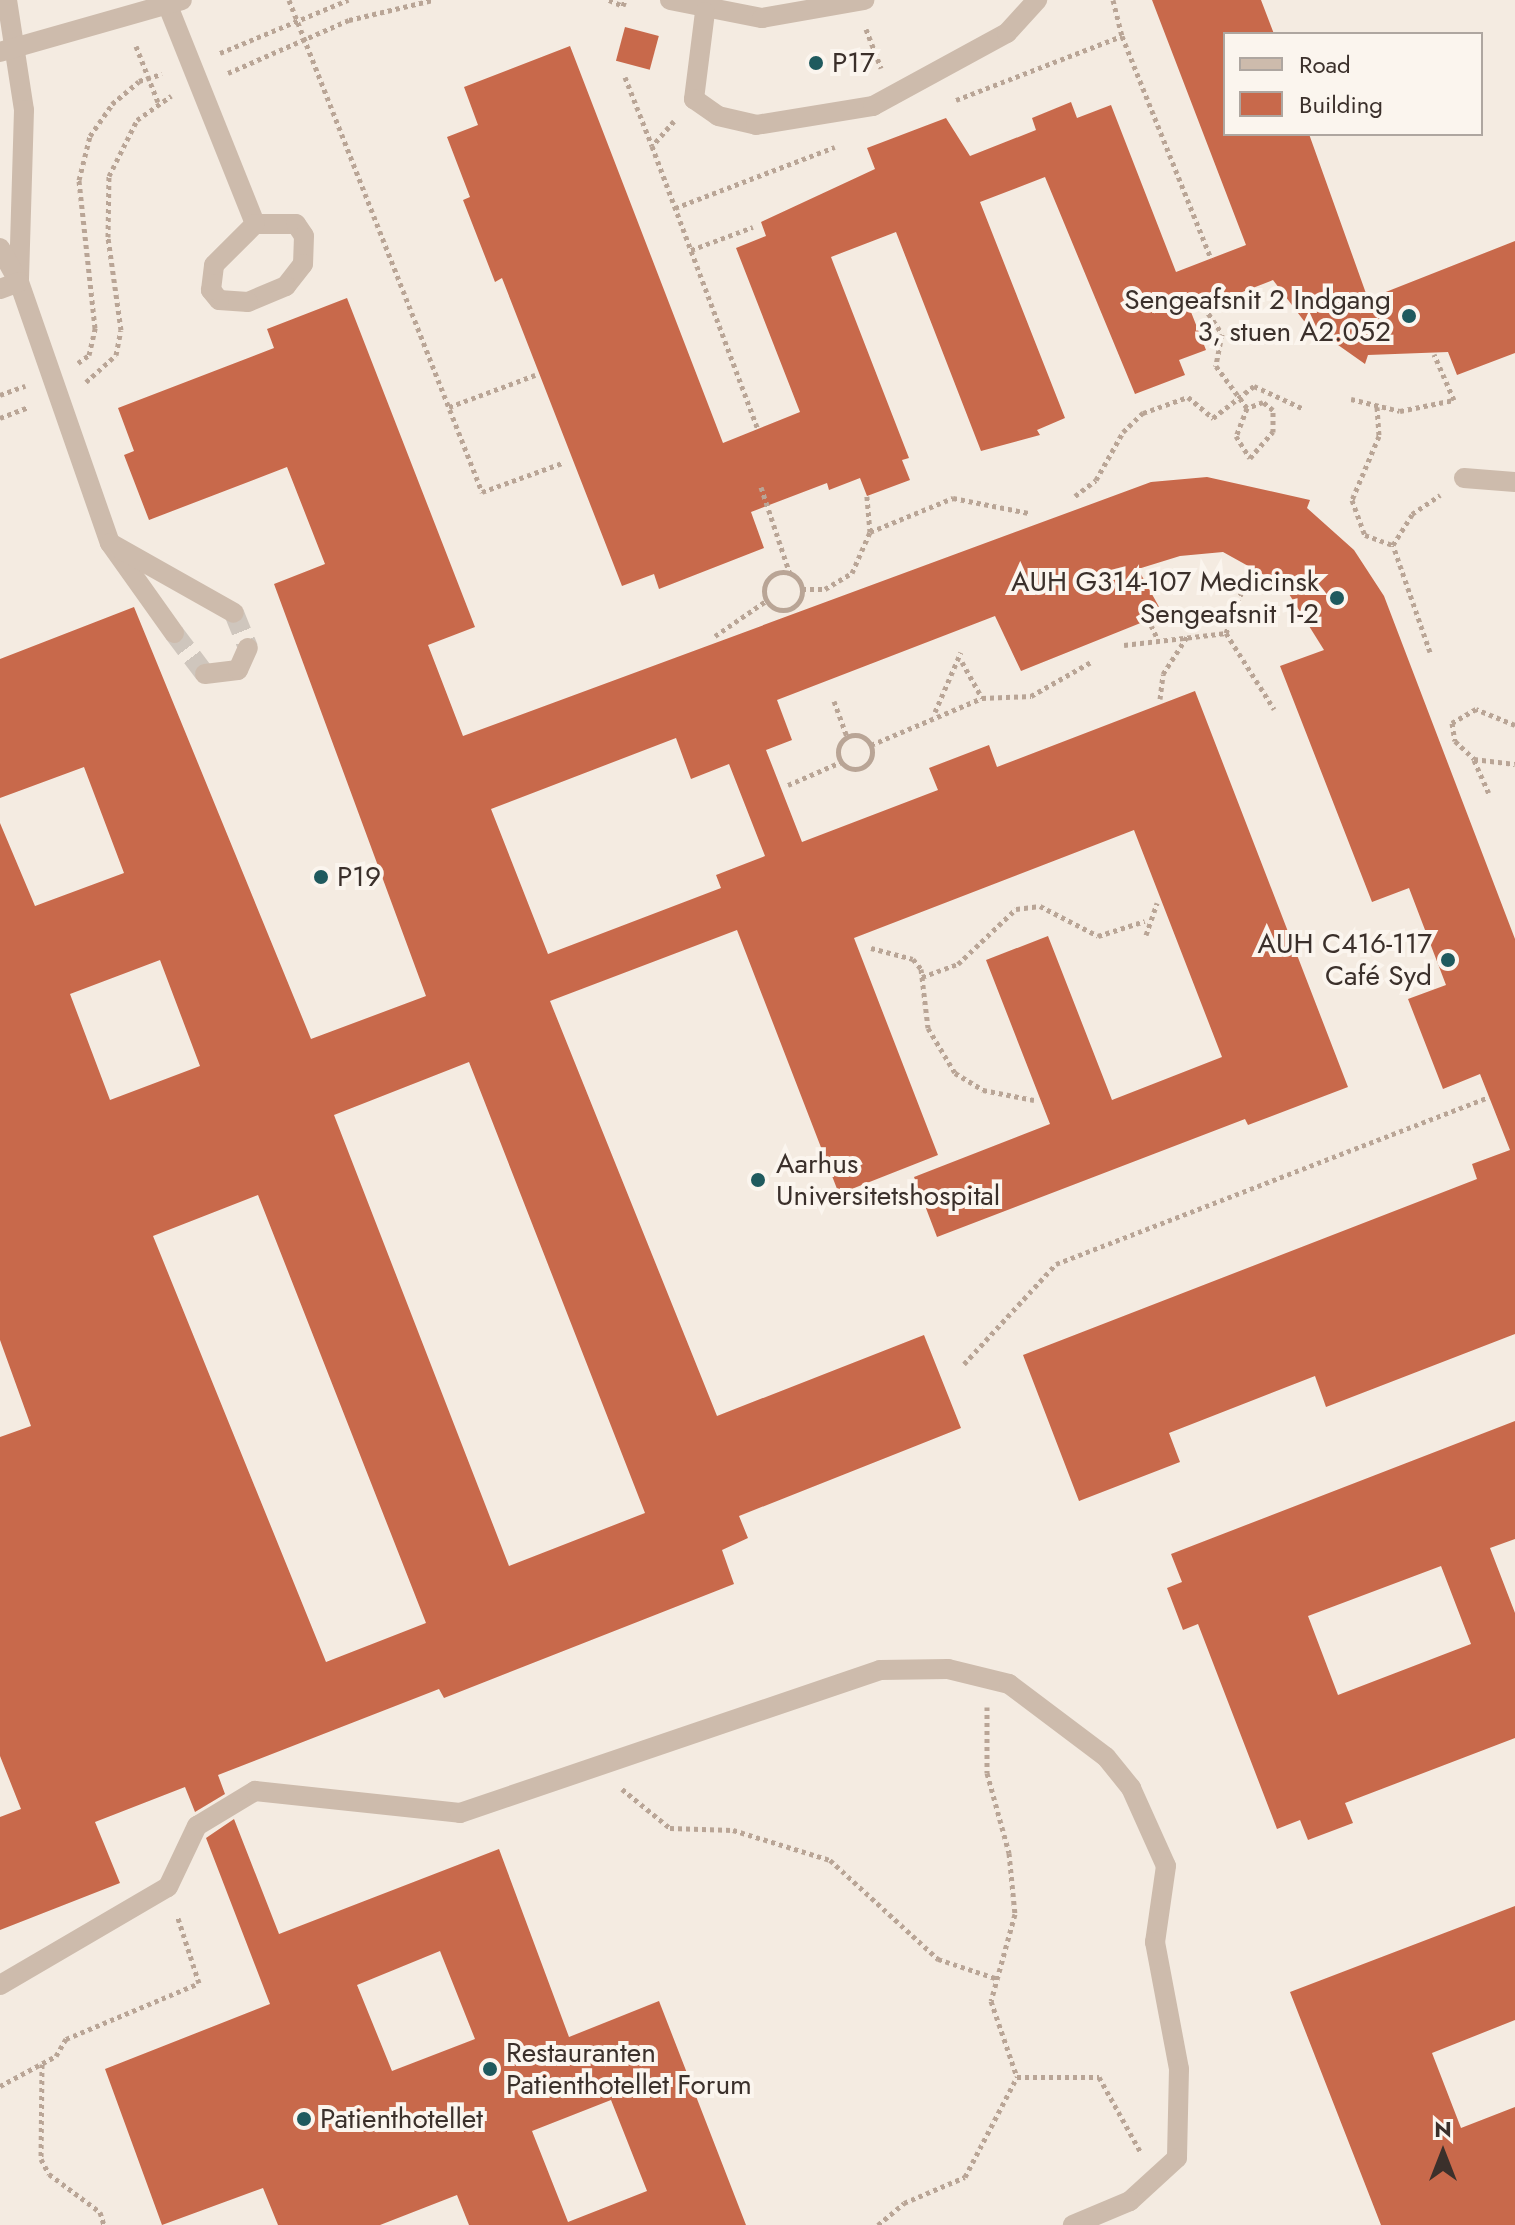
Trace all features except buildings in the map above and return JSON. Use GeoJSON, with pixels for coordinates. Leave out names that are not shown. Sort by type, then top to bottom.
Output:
{"type":"FeatureCollection","features":[{"type":"Feature","properties":{"kind":"lane"},"geometry":{"type":"LineString","coordinates":[[7,0],[10,51],[10,286]]}},
{"type":"Feature","properties":{"kind":"lane"},"geometry":{"type":"LineString","coordinates":[[670,0],[705,12],[762,18],[860,2]]}},
{"type":"Feature","properties":{"kind":"lane"},"geometry":{"type":"LineString","coordinates":[[705,12],[694,99],[718,116],[756,125],[832,115],[893,95],[1007,33],[1037,0]]}},
{"type":"Feature","properties":{"kind":"lane"},"geometry":{"type":"LineString","coordinates":[[10,51],[175,3],[200,84],[255,224]]}},
{"type":"Feature","properties":{"kind":"lane"},"geometry":{"type":"LineString","coordinates":[[255,224],[296,224],[303,264],[294,279],[264,298],[219,300],[211,290],[214,265],[255,224]]}},
{"type":"Feature","properties":{"kind":"lane"},"geometry":{"type":"LineString","coordinates":[[0,248],[10,286],[53,386],[110,543],[174,633]]}},
{"type":"Feature","properties":{"kind":"lane"},"geometry":{"type":"LineString","coordinates":[[1464,478],[1515,482]]}},
{"type":"Feature","properties":{"kind":"lane"},"geometry":{"type":"LineString","coordinates":[[110,543],[234,613]]}},
{"type":"Feature","properties":{"kind":"lane"},"geometry":{"type":"LineString","coordinates":[[205,674],[238,670],[248,648]]}},
{"type":"Feature","properties":{"kind":"lane"},"geometry":{"type":"LineString","coordinates":[[0,1985],[168,1887],[197,1826],[255,1791],[460,1813],[880,1670],[948,1669],[996,1680],[1106,1757],[1131,1788],[1166,1866],[1155,1942],[1179,2069],[1177,2158],[1130,2201],[1073,2225]]}},
{"type":"Feature","properties":{"kind":"path"},"geometry":{"type":"LineString","coordinates":[[289,0],[482,492],[562,463]]}},
{"type":"Feature","properties":{"kind":"path"},"geometry":{"type":"LineString","coordinates":[[0,418],[53,386],[89,355],[95,328],[79,180],[90,136],[112,104],[149,78],[193,64],[348,0]]}},
{"type":"Feature","properties":{"kind":"path"},"geometry":{"type":"LineString","coordinates":[[0,395],[53,386],[101,373],[116,355],[121,330],[108,237],[109,176],[137,120],[158,102],[304,38],[433,0]]}},
{"type":"Feature","properties":{"kind":"path"},"geometry":{"type":"LineString","coordinates":[[609,0],[623,6],[625,0]]}},
{"type":"Feature","properties":{"kind":"path"},"geometry":{"type":"LineString","coordinates":[[1113,0],[1122,36],[1211,259]]}},
{"type":"Feature","properties":{"kind":"path"},"geometry":{"type":"LineString","coordinates":[[860,2],[893,95]]}},
{"type":"Feature","properties":{"kind":"path"},"geometry":{"type":"LineString","coordinates":[[125,18],[158,102]]}},
{"type":"Feature","properties":{"kind":"path"},"geometry":{"type":"LineString","coordinates":[[947,104],[1122,36]]}},
{"type":"Feature","properties":{"kind":"path"},"geometry":{"type":"LineString","coordinates":[[625,77],[758,430]]}},
{"type":"Feature","properties":{"kind":"path"},"geometry":{"type":"LineString","coordinates":[[652,146],[694,99]]}},
{"type":"Feature","properties":{"kind":"path"},"geometry":{"type":"LineString","coordinates":[[675,208],[846,142]]}},
{"type":"Feature","properties":{"kind":"path"},"geometry":{"type":"LineString","coordinates":[[691,250],[753,227]]}},
{"type":"Feature","properties":{"kind":"path"},"geometry":{"type":"LineString","coordinates":[[1204,307],[1222,334],[1216,366],[1247,408]]}},
{"type":"Feature","properties":{"kind":"path"},"geometry":{"type":"LineString","coordinates":[[1351,399],[1400,411],[1454,400],[1434,354]]}},
{"type":"Feature","properties":{"kind":"path"},"geometry":{"type":"LineString","coordinates":[[449,407],[535,375]]}},
{"type":"Feature","properties":{"kind":"path"},"geometry":{"type":"LineString","coordinates":[[1075,496],[1096,480],[1123,432],[1143,413],[1188,397],[1213,418],[1254,386],[1304,409]]}},
{"type":"Feature","properties":{"kind":"path"},"geometry":{"type":"LineString","coordinates":[[1273,410],[1263,402],[1247,408],[1236,436],[1250,458],[1273,432],[1273,410],[1279,398]]}},
{"type":"Feature","properties":{"kind":"path"},"geometry":{"type":"LineString","coordinates":[[1377,407],[1379,436],[1352,500],[1365,535],[1393,545]]}},
{"type":"Feature","properties":{"kind":"path"},"geometry":{"type":"LineString","coordinates":[[1393,545],[1412,514],[1464,478]]}},
{"type":"Feature","properties":{"kind":"path"},"geometry":{"type":"LineString","coordinates":[[761,487],[790,574],[802,589]]}},
{"type":"Feature","properties":{"kind":"path"},"geometry":{"type":"LineString","coordinates":[[802,589],[825,589],[852,573],[870,532],[867,496]]}},
{"type":"Feature","properties":{"kind":"path"},"geometry":{"type":"LineString","coordinates":[[870,532],[953,498],[1029,513]]}},
{"type":"Feature","properties":{"kind":"path"},"geometry":{"type":"LineString","coordinates":[[1393,545],[1430,652]]}},
{"type":"Feature","properties":{"kind":"path"},"geometry":{"type":"LineString","coordinates":[[715,636],[748,620],[766,601],[768,579],[790,574]]}},
{"type":"Feature","properties":{"kind":"path"},"geometry":{"type":"LineString","coordinates":[[1226,633],[1248,575]]}},
{"type":"Feature","properties":{"kind":"path"},"geometry":{"type":"LineString","coordinates":[[766,601],[789,609],[802,589]]}},
{"type":"Feature","properties":{"kind":"path"},"geometry":{"type":"LineString","coordinates":[[1151,625],[1157,638]]}},
{"type":"Feature","properties":{"kind":"path"},"geometry":{"type":"LineString","coordinates":[[1124,645],[1189,634],[1226,633]]}},
{"type":"Feature","properties":{"kind":"path"},"geometry":{"type":"LineString","coordinates":[[1226,633],[1274,709]]}},
{"type":"Feature","properties":{"kind":"path"},"geometry":{"type":"LineString","coordinates":[[1160,699],[1163,674],[1189,634]]}},
{"type":"Feature","properties":{"kind":"path"},"geometry":{"type":"LineString","coordinates":[[961,652],[962,661],[982,698]]}},
{"type":"Feature","properties":{"kind":"path"},"geometry":{"type":"LineString","coordinates":[[935,713],[962,661]]}},
{"type":"Feature","properties":{"kind":"path"},"geometry":{"type":"LineString","coordinates":[[847,737],[871,745],[935,713],[982,698],[1031,696],[1091,662]]}},
{"type":"Feature","properties":{"kind":"path"},"geometry":{"type":"LineString","coordinates":[[834,701],[847,737],[841,762]]}},
{"type":"Feature","properties":{"kind":"path"},"geometry":{"type":"LineString","coordinates":[[1489,793],[1474,759],[1455,741],[1458,714],[1476,709],[1515,725]]}},
{"type":"Feature","properties":{"kind":"path"},"geometry":{"type":"LineString","coordinates":[[841,762],[849,768],[868,764],[871,745]]}},
{"type":"Feature","properties":{"kind":"path"},"geometry":{"type":"LineString","coordinates":[[1474,759],[1515,764]]}},
{"type":"Feature","properties":{"kind":"path"},"geometry":{"type":"LineString","coordinates":[[788,785],[841,762]]}},
{"type":"Feature","properties":{"kind":"path"},"geometry":{"type":"LineString","coordinates":[[1146,935],[1145,921],[1157,903]]}},
{"type":"Feature","properties":{"kind":"path"},"geometry":{"type":"LineString","coordinates":[[922,977],[958,964],[1016,909],[1040,906],[1098,936],[1145,921]]}},
{"type":"Feature","properties":{"kind":"path"},"geometry":{"type":"LineString","coordinates":[[871,948],[913,959],[922,977],[937,1053],[983,1090],[1034,1100]]}},
{"type":"Feature","properties":{"kind":"path"},"geometry":{"type":"LineString","coordinates":[[964,1364],[1056,1264],[1489,1097]]}},
{"type":"Feature","properties":{"kind":"path"},"geometry":{"type":"LineString","coordinates":[[996,1680],[982,1737],[1015,1914],[998,1979],[992,2017],[1017,2077]]}},
{"type":"Feature","properties":{"kind":"path"},"geometry":{"type":"LineString","coordinates":[[603,1764],[653,1820],[804,1847],[852,1876],[938,1959],[998,1979]]}},
{"type":"Feature","properties":{"kind":"path"},"geometry":{"type":"LineString","coordinates":[[0,2086],[42,2064],[66,2039],[199,1983],[168,1887]]}},
{"type":"Feature","properties":{"kind":"path"},"geometry":{"type":"LineString","coordinates":[[42,2064],[41,2159],[49,2174],[100,2212],[104,2225]]}},
{"type":"Feature","properties":{"kind":"path"},"geometry":{"type":"LineString","coordinates":[[1017,2077],[1099,2077],[1138,2148],[1162,2171]]}},
{"type":"Feature","properties":{"kind":"path"},"geometry":{"type":"LineString","coordinates":[[878,2225],[904,2203],[965,2177],[1017,2077]]}},
{"type":"Feature","properties":{"kind":"tunnel"},"geometry":{"type":"LineString","coordinates":[[234,613],[248,648]]}},
{"type":"Feature","properties":{"kind":"tunnel"},"geometry":{"type":"LineString","coordinates":[[174,633],[205,674]]}},
{"type":"Feature","properties":{"kind":"place","name":"P17"},"geometry":{"type":"Point","coordinates":[816,63]}},
{"type":"Feature","properties":{"kind":"place","name":"Sengeafsnit 2 Indgang 3, stuen A2.052"},"geometry":{"type":"Point","coordinates":[1409,316]}},
{"type":"Feature","properties":{"kind":"place","name":"AUH G314-107 Medicinsk Sengeafsnit 1-2"},"geometry":{"type":"Point","coordinates":[1337,598]}},
{"type":"Feature","properties":{"kind":"place","name":"P19"},"geometry":{"type":"Point","coordinates":[321,877]}},
{"type":"Feature","properties":{"kind":"place","name":"AUH C416-117 Café Syd"},"geometry":{"type":"Point","coordinates":[1448,960]}},
{"type":"Feature","properties":{"kind":"place","name":"Aarhus Universitetshospital"},"geometry":{"type":"Point","coordinates":[758,1180]}},
{"type":"Feature","properties":{"kind":"place","name":"Restauranten Patienthotellet Forum"},"geometry":{"type":"Point","coordinates":[490,2069]}},
{"type":"Feature","properties":{"kind":"place","name":"Patienthotellet"},"geometry":{"type":"Point","coordinates":[304,2119]}}]}
